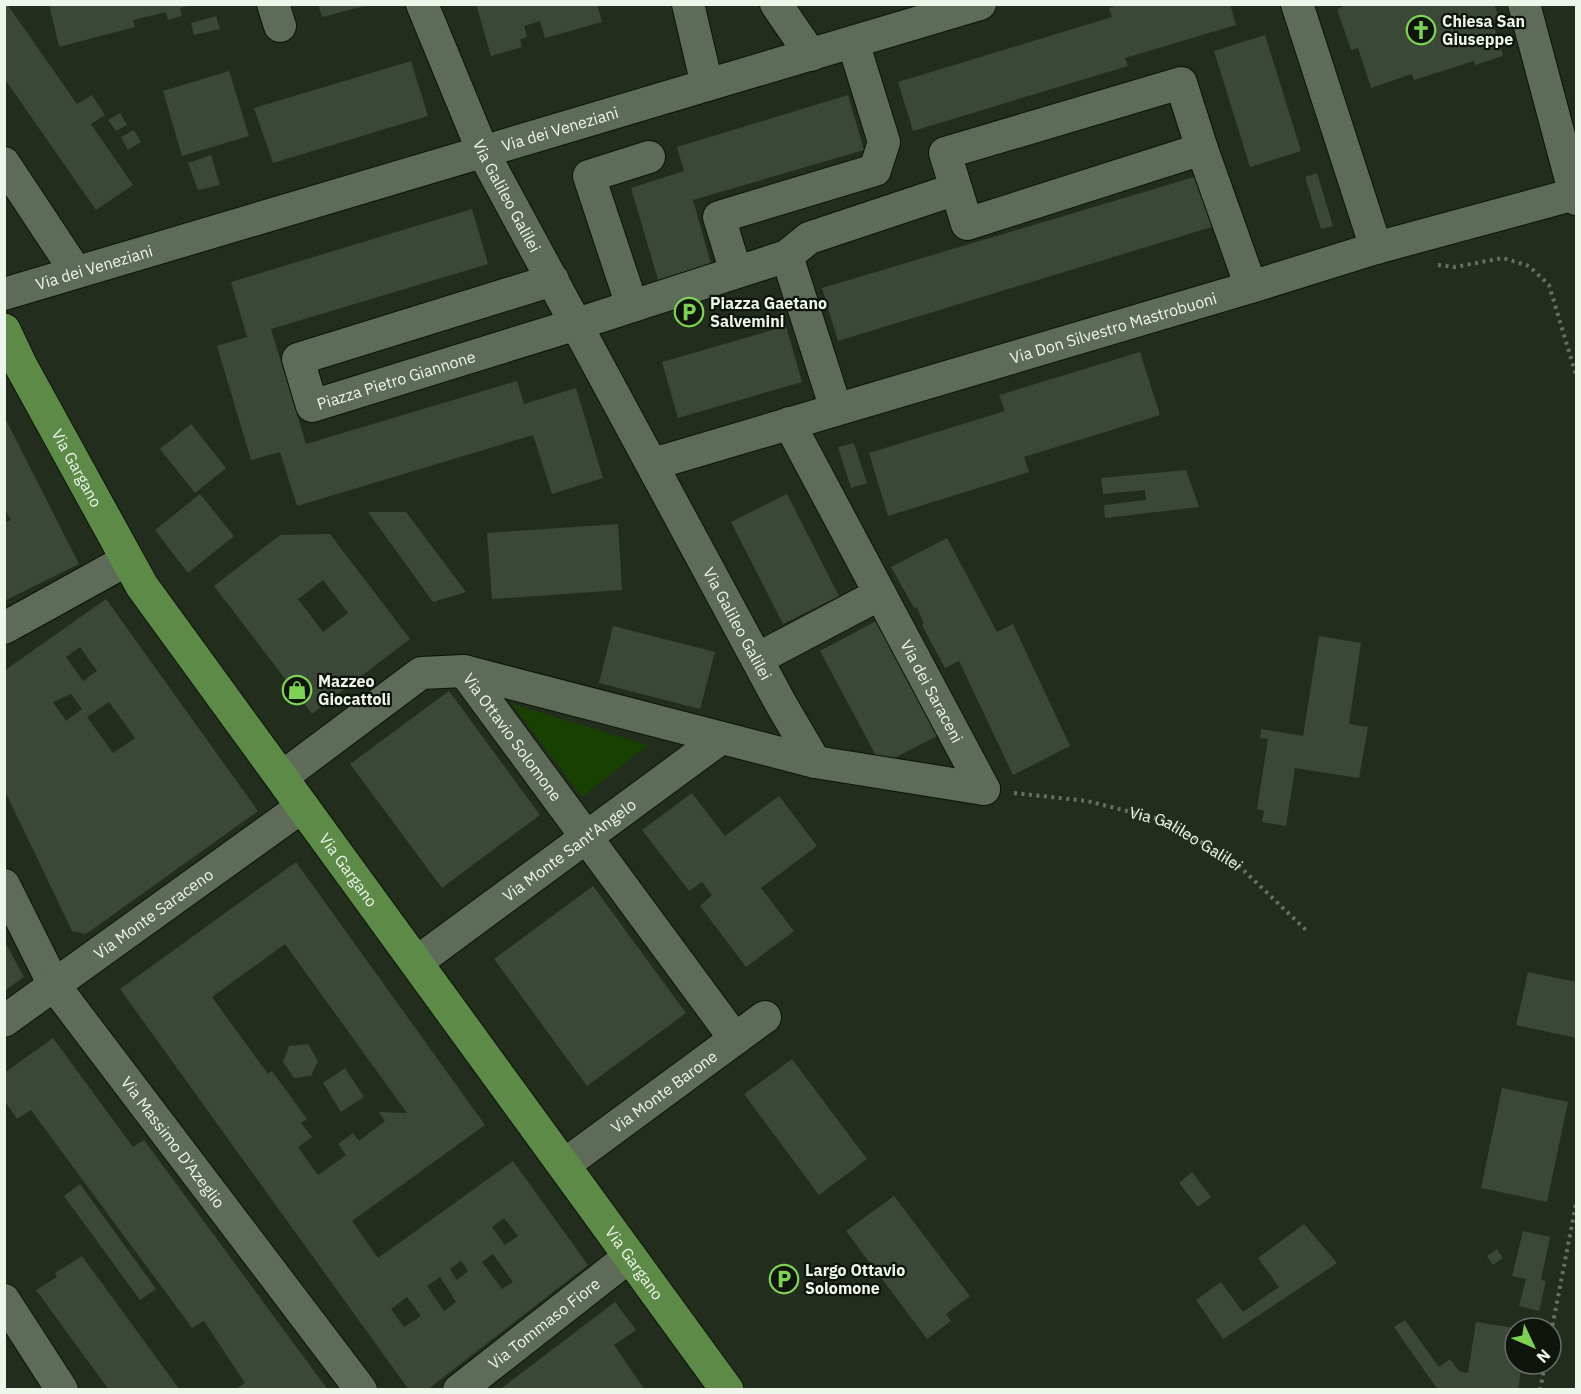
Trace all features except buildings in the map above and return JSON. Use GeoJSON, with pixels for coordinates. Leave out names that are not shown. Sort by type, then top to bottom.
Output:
{"type":"FeatureCollection","features":[{"type":"Feature","properties":{"kind":"main road","name":"Via Gargano"},"geometry":{"type":"LineString","coordinates":[[4,330],[13,370],[142,586],[727,1389]]}},
{"type":"Feature","properties":{"kind":"street","name":"Via Galileo Galilei"},"geometry":{"type":"LineString","coordinates":[[422,4],[483,152],[815,762]]}},
{"type":"Feature","properties":{"kind":"street"},"geometry":{"type":"LineString","coordinates":[[688,4],[707,85]]}},
{"type":"Feature","properties":{"kind":"street"},"geometry":{"type":"LineString","coordinates":[[776,4],[811,55]]}},
{"type":"Feature","properties":{"kind":"street","name":"Via dei Veneziani"},"geometry":{"type":"LineString","coordinates":[[4,294],[980,4]]}},
{"type":"Feature","properties":{"kind":"street"},"geometry":{"type":"LineString","coordinates":[[1297,4],[1376,248]]}},
{"type":"Feature","properties":{"kind":"street"},"geometry":{"type":"LineString","coordinates":[[1524,4],[1576,196]]}},
{"type":"Feature","properties":{"kind":"street"},"geometry":{"type":"LineString","coordinates":[[736,272],[719,217],[875,170],[884,142],[853,42]]}},
{"type":"Feature","properties":{"kind":"street"},"geometry":{"type":"LineString","coordinates":[[1202,149],[967,224],[945,153],[1181,83],[1251,287]]}},
{"type":"Feature","properties":{"kind":"street"},"geometry":{"type":"LineString","coordinates":[[632,306],[589,176],[649,157]]}},
{"type":"Feature","properties":{"kind":"street"},"geometry":{"type":"LineString","coordinates":[[4,163],[76,272]]}},
{"type":"Feature","properties":{"kind":"street"},"geometry":{"type":"LineString","coordinates":[[577,324],[787,256],[809,238],[956,189]]}},
{"type":"Feature","properties":{"kind":"street","name":"Via Don Silvestro Mastrobuoni"},"geometry":{"type":"LineString","coordinates":[[652,464],[1376,248],[1576,196]]}},
{"type":"Feature","properties":{"kind":"street"},"geometry":{"type":"LineString","coordinates":[[787,256],[836,409]]}},
{"type":"Feature","properties":{"kind":"street","name":"Piazza Pietro Giannone"},"geometry":{"type":"LineString","coordinates":[[553,280],[298,358],[312,406],[577,324]]}},
{"type":"Feature","properties":{"kind":"street","name":"Via dei Saraceni"},"geometry":{"type":"LineString","coordinates":[[789,423],[984,789]]}},
{"type":"Feature","properties":{"kind":"street"},"geometry":{"type":"LineString","coordinates":[[4,628],[127,560]]}},
{"type":"Feature","properties":{"kind":"street"},"geometry":{"type":"LineString","coordinates":[[757,659],[880,594]]}},
{"type":"Feature","properties":{"kind":"street"},"geometry":{"type":"LineString","coordinates":[[282,777],[421,673],[464,671]]}},
{"type":"Feature","properties":{"kind":"street","name":"Via Ottavio Solomone"},"geometry":{"type":"LineString","coordinates":[[464,671],[815,762]]}},
{"type":"Feature","properties":{"kind":"street","name":"Via Ottavio Solomone"},"geometry":{"type":"LineString","coordinates":[[464,671],[735,1039]]}},
{"type":"Feature","properties":{"kind":"street","name":"Via Monte Sant'Angelo"},"geometry":{"type":"LineString","coordinates":[[417,962],[721,738]]}},
{"type":"Feature","properties":{"kind":"street"},"geometry":{"type":"LineString","coordinates":[[815,762],[984,789]]}},
{"type":"Feature","properties":{"kind":"street","name":"Via Monte Saraceno"},"geometry":{"type":"LineString","coordinates":[[4,1021],[303,806]]}},
{"type":"Feature","properties":{"kind":"street","name":"Via Massimo D'Azeglio"},"geometry":{"type":"LineString","coordinates":[[4,885],[54,985],[361,1389]]}},
{"type":"Feature","properties":{"kind":"street","name":"Via Monte Barone"},"geometry":{"type":"LineString","coordinates":[[564,1165],[765,1017]]}},
{"type":"Feature","properties":{"kind":"street","name":"Via Tommaso Fiore"},"geometry":{"type":"LineString","coordinates":[[459,1389],[630,1257]]}},
{"type":"Feature","properties":{"kind":"street"},"geometry":{"type":"LineString","coordinates":[[4,1300],[62,1389]]}},
{"type":"Feature","properties":{"kind":"path"},"geometry":{"type":"LineString","coordinates":[[1435,265],[1455,267],[1503,258],[1530,266],[1549,285],[1576,375]]}},
{"type":"Feature","properties":{"kind":"path","name":"Via Galileo Galilei"},"geometry":{"type":"LineString","coordinates":[[984,789],[1087,801],[1167,820],[1237,864],[1307,931]]}},
{"type":"Feature","properties":{"kind":"path"},"geometry":{"type":"LineString","coordinates":[[1554,1316],[1576,1204]]}},
{"type":"Feature","properties":{"kind":"green space"},"geometry":{"type":"Polygon","coordinates":[[[512,704],[648,745],[582,797],[512,704]]]}},
{"type":"Feature","properties":{"kind":"place","name":"Chiesa San Giuseppe"},"geometry":{"type":"Point","coordinates":[1421,30]}},
{"type":"Feature","properties":{"kind":"place","name":"Piazza Gaetano Salvemini"},"geometry":{"type":"Point","coordinates":[689,312]}},
{"type":"Feature","properties":{"kind":"place","name":"Mazzeo Giocattoli"},"geometry":{"type":"Point","coordinates":[297,690]}},
{"type":"Feature","properties":{"kind":"place","name":"Largo Ottavio Solomone"},"geometry":{"type":"Point","coordinates":[784,1279]}}]}
